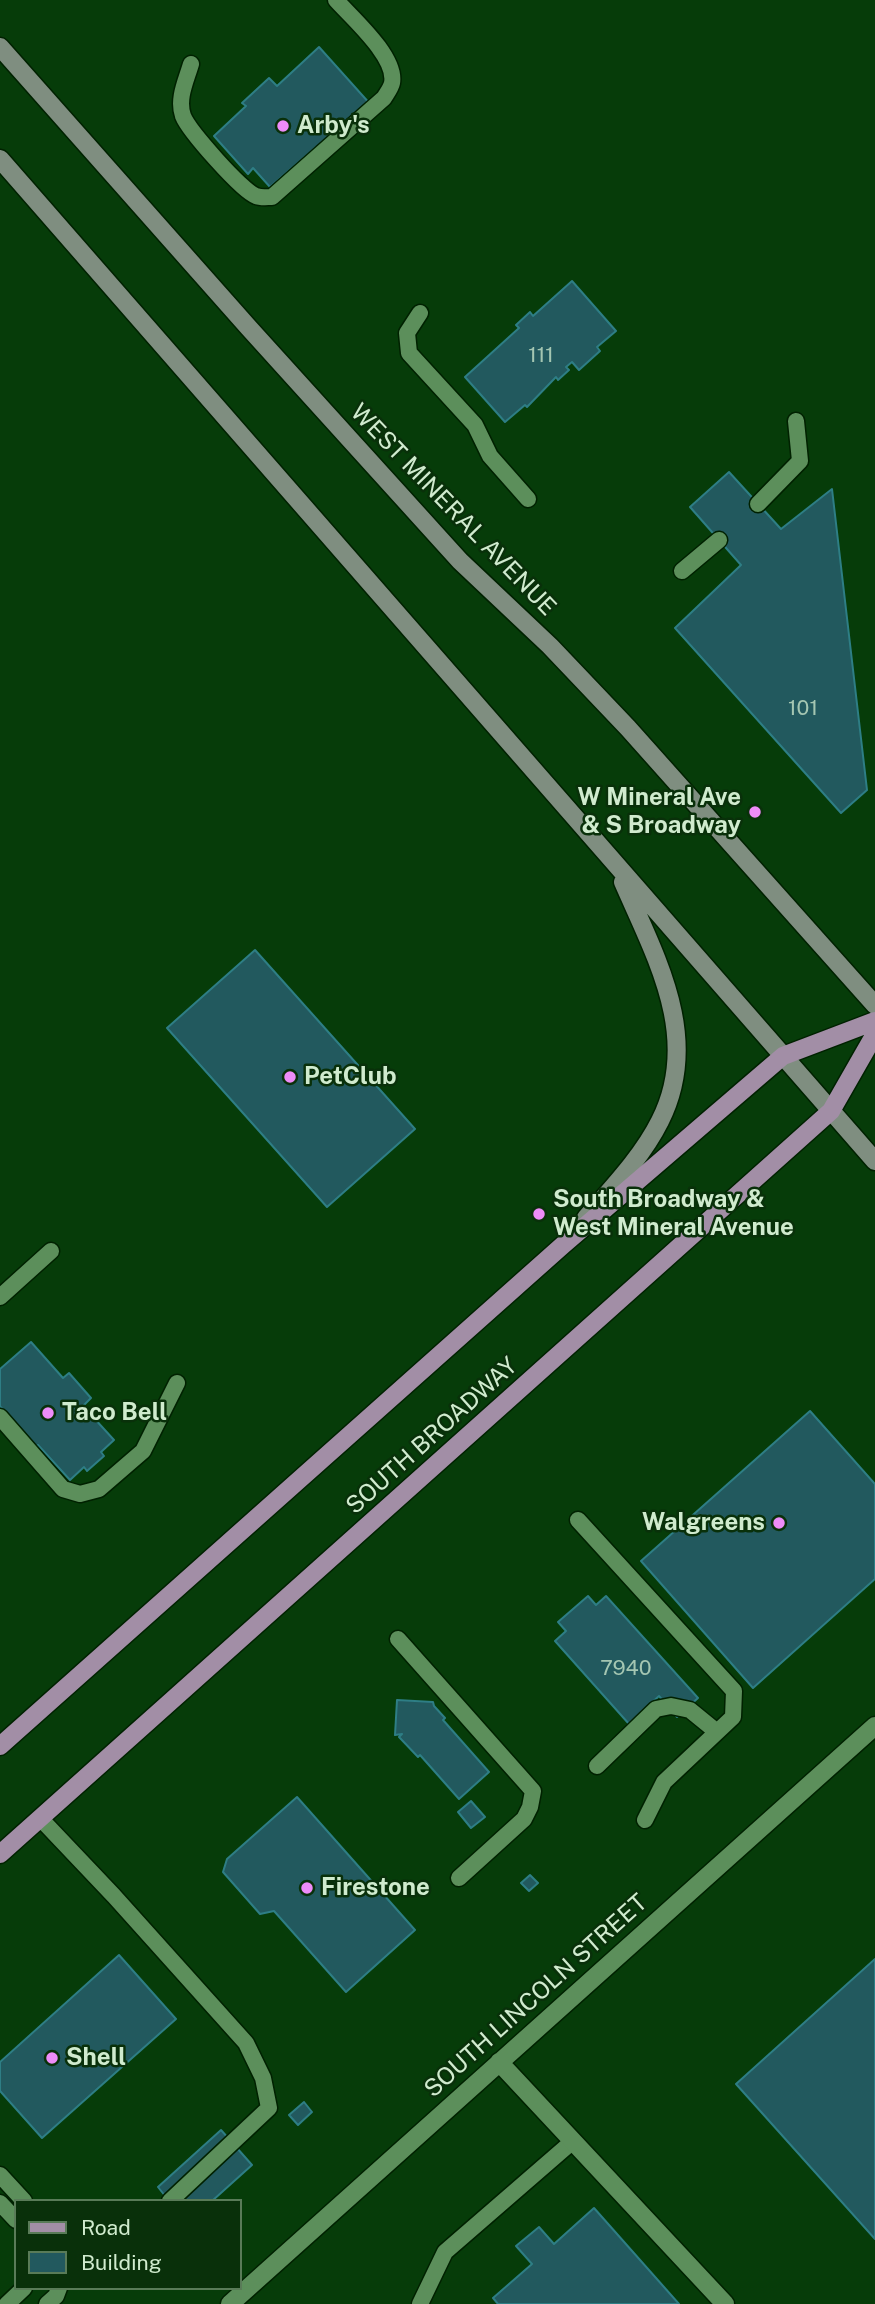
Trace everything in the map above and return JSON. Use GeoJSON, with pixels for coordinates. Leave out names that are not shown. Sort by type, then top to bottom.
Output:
{"type":"FeatureCollection","features":[{"type":"Feature","properties":{"kind":"main road","name":"WEST MINERAL AVENUE"},"geometry":{"type":"LineString","coordinates":[[0,47],[460,561],[550,646],[628,728],[875,1005]]}},
{"type":"Feature","properties":{"kind":"main road"},"geometry":{"type":"LineString","coordinates":[[0,159],[875,1161]]}},
{"type":"Feature","properties":{"kind":"main road"},"geometry":{"type":"LineString","coordinates":[[563,1245],[651,1138],[665,1111],[675,1071],[678,1039],[673,1006],[665,980],[617,866]]}},
{"type":"Feature","properties":{"kind":"main road"},"geometry":{"type":"LineString","coordinates":[[0,1746],[563,1245],[783,1056],[875,1021]]}},
{"type":"Feature","properties":{"kind":"main road","name":"SOUTH BROADWAY"},"geometry":{"type":"LineString","coordinates":[[0,1854],[831,1111],[875,1034]]}},
{"type":"Feature","properties":{"kind":"street","name":"SOUTH LINCOLN STREET"},"geometry":{"type":"LineString","coordinates":[[230,2304],[875,1726]]}},
{"type":"Feature","properties":{"kind":"street"},"geometry":{"type":"LineString","coordinates":[[499,2062],[725,2304]]}},
{"type":"Feature","properties":{"kind":"lane"},"geometry":{"type":"LineString","coordinates":[[191,64],[180,99],[183,117],[192,131],[246,190],[258,197],[272,197],[384,98],[392,84],[391,68],[382,52],[336,0]]}},
{"type":"Feature","properties":{"kind":"lane"},"geometry":{"type":"LineString","coordinates":[[421,313],[407,333],[409,353],[475,425],[490,456],[528,499]]}},
{"type":"Feature","properties":{"kind":"lane"},"geometry":{"type":"LineString","coordinates":[[758,504],[800,461],[796,421]]}},
{"type":"Feature","properties":{"kind":"lane"},"geometry":{"type":"LineString","coordinates":[[682,571],[719,540]]}},
{"type":"Feature","properties":{"kind":"lane"},"geometry":{"type":"LineString","coordinates":[[0,1297],[51,1251]]}},
{"type":"Feature","properties":{"kind":"lane"},"geometry":{"type":"LineString","coordinates":[[0,1417],[64,1489],[80,1494],[99,1489],[143,1451],[177,1384]]}},
{"type":"Feature","properties":{"kind":"lane"},"geometry":{"type":"LineString","coordinates":[[578,1520],[734,1691],[733,1717],[664,1782],[645,1820]]}},
{"type":"Feature","properties":{"kind":"lane"},"geometry":{"type":"LineString","coordinates":[[398,1639],[533,1791],[524,1819],[459,1878]]}},
{"type":"Feature","properties":{"kind":"lane"},"geometry":{"type":"LineString","coordinates":[[597,1766],[656,1709],[671,1706],[690,1710],[717,1732]]}},
{"type":"Feature","properties":{"kind":"lane"},"geometry":{"type":"LineString","coordinates":[[40,1818],[246,2043],[263,2078],[269,2108],[172,2199]]}},
{"type":"Feature","properties":{"kind":"lane"},"geometry":{"type":"LineString","coordinates":[[421,2304],[446,2252],[573,2141]]}},
{"type":"Feature","properties":{"kind":"lane"},"geometry":{"type":"LineString","coordinates":[[0,2175],[22,2199]]}},
{"type":"Feature","properties":{"kind":"lane"},"geometry":{"type":"LineString","coordinates":[[0,2203],[14,2218]]}},
{"type":"Feature","properties":{"kind":"lane"},"geometry":{"type":"LineString","coordinates":[[7,2304],[22,2290]]}},
{"type":"Feature","properties":{"kind":"lane"},"geometry":{"type":"LineString","coordinates":[[47,2304],[58,2290]]}},
{"type":"Feature","properties":{"kind":"building"},"geometry":{"type":"Polygon","coordinates":[[[319,47],[371,105],[321,151],[316,147],[270,187],[253,168],[248,174],[214,136],[246,106],[242,103],[269,78],[277,86],[319,47]]]}},
{"type":"Feature","properties":{"kind":"building"},"geometry":{"type":"Polygon","coordinates":[[[572,281],[616,331],[597,347],[600,351],[579,370],[572,362],[566,367],[569,370],[558,380],[556,377],[527,407],[525,405],[505,422],[465,377],[519,328],[516,325],[530,312],[533,316],[572,281]]]}},
{"type":"Feature","properties":{"kind":"building"},"geometry":{"type":"Polygon","coordinates":[[[729,472],[781,529],[832,489],[867,790],[841,813],[675,628],[741,565],[690,507],[729,472]]]}},
{"type":"Feature","properties":{"kind":"building"},"geometry":{"type":"Polygon","coordinates":[[[255,950],[415,1129],[327,1207],[167,1028],[255,950]]]}},
{"type":"Feature","properties":{"kind":"building","name":"Taco Bell"},"geometry":{"type":"Polygon","coordinates":[[[31,1342],[63,1378],[69,1373],[91,1398],[83,1406],[114,1440],[101,1452],[104,1456],[87,1471],[84,1467],[70,1480],[38,1445],[33,1450],[0,1406],[0,1369],[31,1342]]]}},
{"type":"Feature","properties":{"kind":"building","name":"Walgreens"},"geometry":{"type":"Polygon","coordinates":[[[810,1411],[875,1484],[875,1579],[753,1688],[641,1561],[810,1411]]]}},
{"type":"Feature","properties":{"kind":"building"},"geometry":{"type":"Polygon","coordinates":[[[588,1596],[596,1605],[606,1596],[698,1698],[677,1717],[659,1696],[629,1724],[555,1641],[566,1631],[558,1622],[588,1596]]]}},
{"type":"Feature","properties":{"kind":"building"},"geometry":{"type":"Polygon","coordinates":[[[397,1700],[433,1702],[445,1718],[443,1720],[489,1772],[459,1799],[420,1755],[418,1757],[399,1737],[402,1734],[395,1735],[397,1700]]]}},
{"type":"Feature","properties":{"kind":"building","name":"Firestone"},"geometry":{"type":"Polygon","coordinates":[[[297,1797],[415,1930],[346,1992],[274,1911],[260,1914],[223,1872],[227,1859],[297,1797]]]}},
{"type":"Feature","properties":{"kind":"building"},"geometry":{"type":"Polygon","coordinates":[[[471,1801],[485,1817],[471,1828],[458,1812],[471,1801]]]}},
{"type":"Feature","properties":{"kind":"building"},"geometry":{"type":"Polygon","coordinates":[[[530,1875],[538,1883],[529,1891],[521,1883],[530,1875]]]}},
{"type":"Feature","properties":{"kind":"building"},"geometry":{"type":"Polygon","coordinates":[[[119,1955],[176,2019],[42,2138],[0,2091],[0,2062],[119,1955]]]}},
{"type":"Feature","properties":{"kind":"building"},"geometry":{"type":"Polygon","coordinates":[[[875,1959],[875,2239],[736,2084],[875,1959]]]}},
{"type":"Feature","properties":{"kind":"building"},"geometry":{"type":"Polygon","coordinates":[[[304,2102],[312,2112],[298,2125],[289,2115],[304,2102]]]}},
{"type":"Feature","properties":{"kind":"building"},"geometry":{"type":"Polygon","coordinates":[[[221,2130],[252,2165],[214,2199],[167,2199],[158,2187],[221,2130]]]}},
{"type":"Feature","properties":{"kind":"building"},"geometry":{"type":"Polygon","coordinates":[[[594,2208],[679,2304],[498,2304],[493,2298],[532,2264],[516,2246],[539,2227],[554,2244],[594,2208]]]}},
{"type":"Feature","properties":{"kind":"place","name":"Arby's"},"geometry":{"type":"Point","coordinates":[283,126]}},
{"type":"Feature","properties":{"kind":"place","name":"W Mineral Ave & S Broadway"},"geometry":{"type":"Point","coordinates":[755,812]}},
{"type":"Feature","properties":{"kind":"place","name":"PetClub"},"geometry":{"type":"Point","coordinates":[290,1077]}},
{"type":"Feature","properties":{"kind":"place","name":"South Broadway & West Mineral Avenue"},"geometry":{"type":"Point","coordinates":[539,1214]}},
{"type":"Feature","properties":{"kind":"place","name":"Taco Bell"},"geometry":{"type":"Point","coordinates":[48,1413]}},
{"type":"Feature","properties":{"kind":"place","name":"Walgreens"},"geometry":{"type":"Point","coordinates":[779,1523]}},
{"type":"Feature","properties":{"kind":"place","name":"Firestone"},"geometry":{"type":"Point","coordinates":[307,1888]}},
{"type":"Feature","properties":{"kind":"place","name":"Shell"},"geometry":{"type":"Point","coordinates":[52,2058]}}]}
